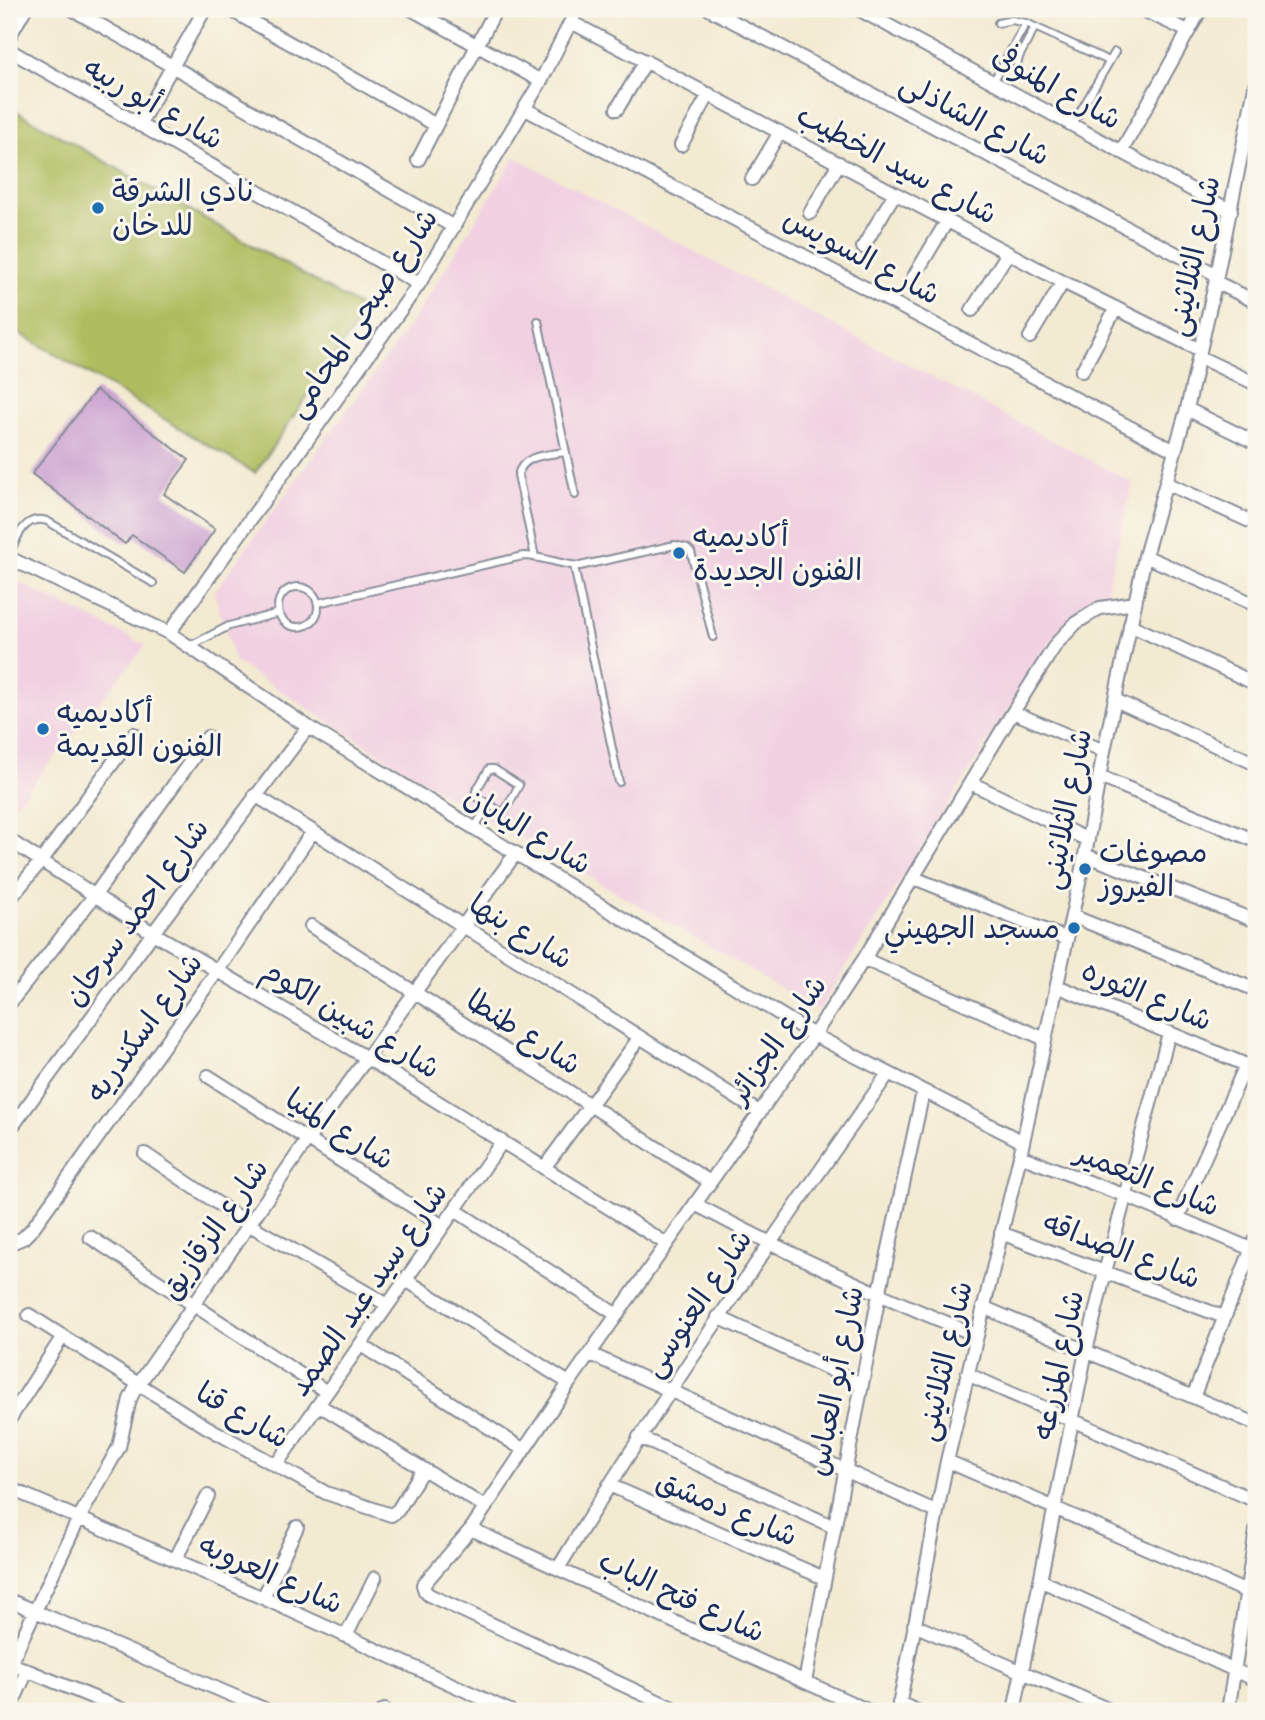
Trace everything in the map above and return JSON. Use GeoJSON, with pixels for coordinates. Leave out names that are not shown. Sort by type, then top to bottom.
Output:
{"type":"FeatureCollection","features":[{"type":"Feature","properties":{"kind":"street"},"geometry":{"type":"LineString","coordinates":[[9,37],[25,9]]}},
{"type":"Feature","properties":{"kind":"street"},"geometry":{"type":"LineString","coordinates":[[72,9],[454,227]]}},
{"type":"Feature","properties":{"kind":"street"},"geometry":{"type":"LineString","coordinates":[[139,125],[205,9]]}},
{"type":"Feature","properties":{"kind":"street"},"geometry":{"type":"LineString","coordinates":[[229,9],[436,125]]}},
{"type":"Feature","properties":{"kind":"street"},"geometry":{"type":"LineString","coordinates":[[411,9],[541,81]]}},
{"type":"Feature","properties":{"kind":"street"},"geometry":{"type":"LineString","coordinates":[[418,160],[496,9]]}},
{"type":"Feature","properties":{"kind":"street","name":"شارع صبحى المحامى"},"geometry":{"type":"LineString","coordinates":[[169,633],[419,284],[541,81],[577,9]]}},
{"type":"Feature","properties":{"kind":"street","name":"شارع الشاذلى"},"geometry":{"type":"LineString","coordinates":[[709,9],[1256,302]]}},
{"type":"Feature","properties":{"kind":"street","name":"شارع المنوفى"},"geometry":{"type":"LineString","coordinates":[[858,9],[1231,211]]}},
{"type":"Feature","properties":{"kind":"street"},"geometry":{"type":"LineString","coordinates":[[1141,9],[1188,31]]}},
{"type":"Feature","properties":{"kind":"street"},"geometry":{"type":"LineString","coordinates":[[1121,152],[1201,9]]}},
{"type":"Feature","properties":{"kind":"street","name":"شارع سيد الخطيب"},"geometry":{"type":"LineString","coordinates":[[571,22],[1256,384]]}},
{"type":"Feature","properties":{"kind":"street","name":"شارع أبو ربيه"},"geometry":{"type":"LineString","coordinates":[[9,50],[419,284]]}},
{"type":"Feature","properties":{"kind":"street"},"geometry":{"type":"LineString","coordinates":[[617,109],[646,61]]}},
{"type":"Feature","properties":{"kind":"street","name":"شارع الثلاثينى"},"geometry":{"type":"LineString","coordinates":[[898,1707],[947,1461],[1020,1156],[1057,986],[1145,556],[1187,409],[1231,211],[1256,82]]}},
{"type":"Feature","properties":{"kind":"street"},"geometry":{"type":"LineString","coordinates":[[681,145],[709,94]]}},
{"type":"Feature","properties":{"kind":"street","name":"شارع السويس"},"geometry":{"type":"LineString","coordinates":[[525,108],[1175,451]]}},
{"type":"Feature","properties":{"kind":"street"},"geometry":{"type":"LineString","coordinates":[[752,179],[780,132]]}},
{"type":"Feature","properties":{"kind":"street"},"geometry":{"type":"LineString","coordinates":[[810,213],[839,163]]}},
{"type":"Feature","properties":{"kind":"street"},"geometry":{"type":"LineString","coordinates":[[863,247],[895,193]]}},
{"type":"Feature","properties":{"kind":"street"},"geometry":{"type":"LineString","coordinates":[[913,278],[947,220]]}},
{"type":"Feature","properties":{"kind":"street"},"geometry":{"type":"LineString","coordinates":[[972,310],[1008,253]]}},
{"type":"Feature","properties":{"kind":"street"},"geometry":{"type":"LineString","coordinates":[[1030,337],[1063,282]]}},
{"type":"Feature","properties":{"kind":"street"},"geometry":{"type":"LineString","coordinates":[[1082,371],[1115,308]]}},
{"type":"Feature","properties":{"kind":"street"},"geometry":{"type":"LineString","coordinates":[[1187,409],[1256,443]]}},
{"type":"Feature","properties":{"kind":"street"},"geometry":{"type":"LineString","coordinates":[[1166,483],[1256,524]]}},
{"type":"Feature","properties":{"kind":"street"},"geometry":{"type":"LineString","coordinates":[[1145,556],[1256,605]]}},
{"type":"Feature","properties":{"kind":"street","name":"شارع اليابان"},"geometry":{"type":"LineString","coordinates":[[9,557],[169,633],[308,727],[814,1035],[1023,1142]]}},
{"type":"Feature","properties":{"kind":"street","name":"شارع الجزائر"},"geometry":{"type":"LineString","coordinates":[[679,1711],[429,1595],[423,1585],[471,1529],[569,1383],[814,1035],[864,960],[1056,644],[1076,624],[1101,608],[1135,603]]}},
{"type":"Feature","properties":{"kind":"street"},"geometry":{"type":"LineString","coordinates":[[1130,625],[1256,684]]}},
{"type":"Feature","properties":{"kind":"street"},"geometry":{"type":"LineString","coordinates":[[1115,700],[1256,764]]}},
{"type":"Feature","properties":{"kind":"street"},"geometry":{"type":"LineString","coordinates":[[1013,712],[1104,751]]}},
{"type":"Feature","properties":{"kind":"street","name":"شارع احمد سرحان"},"geometry":{"type":"LineString","coordinates":[[9,1131],[255,795],[308,727]]}},
{"type":"Feature","properties":{"kind":"street"},"geometry":{"type":"LineString","coordinates":[[9,900],[42,860],[134,734]]}},
{"type":"Feature","properties":{"kind":"street"},"geometry":{"type":"LineString","coordinates":[[9,1004],[95,895],[208,737]]}},
{"type":"Feature","properties":{"kind":"street"},"geometry":{"type":"LineString","coordinates":[[1100,777],[1256,841]]}},
{"type":"Feature","properties":{"kind":"street"},"geometry":{"type":"LineString","coordinates":[[971,783],[1088,840]]}},
{"type":"Feature","properties":{"kind":"street","name":"شارع بنها"},"geometry":{"type":"LineString","coordinates":[[255,795],[759,1112]]}},
{"type":"Feature","properties":{"kind":"street","name":"شارع اسكندريه"},"geometry":{"type":"LineString","coordinates":[[11,1241],[32,1229],[218,970],[313,831]]}},
{"type":"Feature","properties":{"kind":"street","name":"شارع شبين الكوم"},"geometry":{"type":"LineString","coordinates":[[9,840],[153,933],[368,1058],[667,1244]]}},
{"type":"Feature","properties":{"kind":"street","name":"شارع الزقازيق"},"geometry":{"type":"LineString","coordinates":[[9,1664],[79,1518],[119,1447],[130,1399],[140,1383],[308,1139],[516,853]]}},
{"type":"Feature","properties":{"kind":"street"},"geometry":{"type":"LineString","coordinates":[[1085,855],[1256,921]]}},
{"type":"Feature","properties":{"kind":"street"},"geometry":{"type":"LineString","coordinates":[[914,878],[1067,939]]}},
{"type":"Feature","properties":{"kind":"street"},"geometry":{"type":"LineString","coordinates":[[1072,916],[1256,990]]}},
{"type":"Feature","properties":{"kind":"street","name":"شارع طنطا"},"geometry":{"type":"LineString","coordinates":[[311,926],[710,1182]]}},
{"type":"Feature","properties":{"kind":"street"},"geometry":{"type":"LineString","coordinates":[[864,960],[1045,1039]]}},
{"type":"Feature","properties":{"kind":"street","name":"شارع الثوره"},"geometry":{"type":"LineString","coordinates":[[1057,986],[1251,1067]]}},
{"type":"Feature","properties":{"kind":"street","name":"شارع المزرعه"},"geometry":{"type":"LineString","coordinates":[[1014,1711],[1086,1351],[1169,1033]]}},
{"type":"Feature","properties":{"kind":"street"},"geometry":{"type":"LineString","coordinates":[[544,1168],[640,1037]]}},
{"type":"Feature","properties":{"kind":"street"},"geometry":{"type":"LineString","coordinates":[[1177,1219],[1251,1067]]}},
{"type":"Feature","properties":{"kind":"street","name":"شارع العنوسى"},"geometry":{"type":"LineString","coordinates":[[559,1567],[669,1390],[888,1074]]}},
{"type":"Feature","properties":{"kind":"street","name":"شارع المنيا"},"geometry":{"type":"LineString","coordinates":[[208,1076],[443,1226]]}},
{"type":"Feature","properties":{"kind":"street","name":"شارع أبو العباس"},"geometry":{"type":"LineString","coordinates":[[806,1682],[861,1384],[923,1092]]}},
{"type":"Feature","properties":{"kind":"street","name":"شارع سيد عبد الصمد"},"geometry":{"type":"LineString","coordinates":[[276,1465],[502,1142]]}},
{"type":"Feature","properties":{"kind":"street"},"geometry":{"type":"LineString","coordinates":[[145,1154],[248,1224],[388,1305]]}},
{"type":"Feature","properties":{"kind":"street","name":"شارع التعمير"},"geometry":{"type":"LineString","coordinates":[[1020,1156],[1126,1196],[1177,1219],[1255,1246]]}},
{"type":"Feature","properties":{"kind":"street"},"geometry":{"type":"LineString","coordinates":[[695,1204],[769,1244],[879,1295],[976,1335]]}},
{"type":"Feature","properties":{"kind":"street"},"geometry":{"type":"LineString","coordinates":[[455,1210],[617,1315]]}},
{"type":"Feature","properties":{"kind":"street","name":"شارع الصداقه"},"geometry":{"type":"LineString","coordinates":[[1001,1233],[1224,1317]]}},
{"type":"Feature","properties":{"kind":"street"},"geometry":{"type":"LineString","coordinates":[[90,1237],[327,1392]]}},
{"type":"Feature","properties":{"kind":"street"},"geometry":{"type":"LineString","coordinates":[[1193,1397],[1255,1246]]}},
{"type":"Feature","properties":{"kind":"street"},"geometry":{"type":"LineString","coordinates":[[406,1280],[569,1383]]}},
{"type":"Feature","properties":{"kind":"street"},"geometry":{"type":"LineString","coordinates":[[983,1307],[1256,1424]]}},
{"type":"Feature","properties":{"kind":"street","name":"شارع قنا"},"geometry":{"type":"LineString","coordinates":[[29,1315],[205,1426],[326,1493],[391,1515],[398,1510],[423,1469]]}},
{"type":"Feature","properties":{"kind":"street"},"geometry":{"type":"LineString","coordinates":[[718,1317],[861,1384]]}},
{"type":"Feature","properties":{"kind":"street"},"geometry":{"type":"LineString","coordinates":[[9,1420],[63,1336]]}},
{"type":"Feature","properties":{"kind":"street"},"geometry":{"type":"LineString","coordinates":[[361,1345],[524,1450]]}},
{"type":"Feature","properties":{"kind":"street"},"geometry":{"type":"LineString","coordinates":[[590,1354],[937,1512]]}},
{"type":"Feature","properties":{"kind":"street"},"geometry":{"type":"LineString","coordinates":[[967,1374],[1256,1501]]}},
{"type":"Feature","properties":{"kind":"street"},"geometry":{"type":"LineString","coordinates":[[319,1405],[485,1507]]}},
{"type":"Feature","properties":{"kind":"street"},"geometry":{"type":"LineString","coordinates":[[639,1437],[834,1527]]}},
{"type":"Feature","properties":{"kind":"street"},"geometry":{"type":"LineString","coordinates":[[947,1461],[1252,1594]]}},
{"type":"Feature","properties":{"kind":"street","name":"شارع دمشق"},"geometry":{"type":"LineString","coordinates":[[609,1485],[824,1578]]}},
{"type":"Feature","properties":{"kind":"street","name":"شارع العروبه"},"geometry":{"type":"LineString","coordinates":[[9,1488],[263,1598],[510,1711]]}},
{"type":"Feature","properties":{"kind":"street"},"geometry":{"type":"LineString","coordinates":[[176,1560],[208,1496]]}},
{"type":"Feature","properties":{"kind":"street"},"geometry":{"type":"LineString","coordinates":[[263,1598],[297,1527]]}},
{"type":"Feature","properties":{"kind":"street","name":"شارع فتح الباب"},"geometry":{"type":"LineString","coordinates":[[471,1529],[869,1711]]}},
{"type":"Feature","properties":{"kind":"street"},"geometry":{"type":"LineString","coordinates":[[1228,1711],[1252,1594],[1256,1531]]}},
{"type":"Feature","properties":{"kind":"street"},"geometry":{"type":"LineString","coordinates":[[346,1636],[375,1578]]}},
{"type":"Feature","properties":{"kind":"street"},"geometry":{"type":"LineString","coordinates":[[1042,1581],[1256,1680]]}},
{"type":"Feature","properties":{"kind":"street"},"geometry":{"type":"LineString","coordinates":[[9,1600],[270,1711]]}},
{"type":"Feature","properties":{"kind":"street"},"geometry":{"type":"LineString","coordinates":[[914,1625],[1112,1711]]}},
{"type":"Feature","properties":{"kind":"street"},"geometry":{"type":"LineString","coordinates":[[9,1664],[126,1711]]}},
{"type":"Feature","properties":{"kind":"street"},"geometry":{"type":"LineString","coordinates":[[9,1711],[27,1671]]}},
{"type":"Feature","properties":{"kind":"street"},"geometry":{"type":"LineString","coordinates":[[898,1707],[917,1711]]}},
{"type":"Feature","properties":{"kind":"lane"},"geometry":{"type":"LineString","coordinates":[[998,23],[1012,20],[1026,23],[1109,61]]}},
{"type":"Feature","properties":{"kind":"lane"},"geometry":{"type":"LineString","coordinates":[[993,82],[1026,23]]}},
{"type":"Feature","properties":{"kind":"lane"},"geometry":{"type":"LineString","coordinates":[[1009,52],[1018,61],[1035,27]]}},
{"type":"Feature","properties":{"kind":"lane"},"geometry":{"type":"LineString","coordinates":[[1072,126],[1115,52]]}},
{"type":"Feature","properties":{"kind":"lane"},"geometry":{"type":"LineString","coordinates":[[538,321],[575,495]]}},
{"type":"Feature","properties":{"kind":"lane"},"geometry":{"type":"LineString","coordinates":[[535,557],[519,469],[529,458],[566,452]]}},
{"type":"Feature","properties":{"kind":"lane"},"geometry":{"type":"LineString","coordinates":[[9,557],[23,528],[39,519],[47,521],[153,583]]}},
{"type":"Feature","properties":{"kind":"lane"},"geometry":{"type":"LineString","coordinates":[[318,603],[523,556],[573,566],[675,545],[691,552],[713,637]]}},
{"type":"Feature","properties":{"kind":"lane"},"geometry":{"type":"LineString","coordinates":[[573,566],[619,782]]}},
{"type":"Feature","properties":{"kind":"lane"},"geometry":{"type":"LineString","coordinates":[[297,587],[310,591],[318,603],[316,616],[307,626],[300,628],[287,624],[279,613],[280,599],[290,589],[297,587]]}},
{"type":"Feature","properties":{"kind":"lane"},"geometry":{"type":"LineString","coordinates":[[188,647],[229,626],[279,613]]}},
{"type":"Feature","properties":{"kind":"lane"},"geometry":{"type":"LineString","coordinates":[[492,768],[518,783],[519,788],[505,811],[489,805],[475,794],[487,771],[492,768]]}},
{"type":"Feature","properties":{"kind":"lane"},"geometry":{"type":"LineString","coordinates":[[474,828],[489,805]]}},
{"type":"Feature","properties":{"kind":"shaded area","name":"أكاديميه الفنون الجديدة"},"geometry":{"type":"Polygon","coordinates":[[[515,157],[1133,483],[1105,597],[1059,629],[819,1010],[521,837],[518,841],[235,662],[214,592],[418,313],[515,157]]]}},
{"type":"Feature","properties":{"kind":"shaded area","name":"أكاديميه الفنون القديمة"},"geometry":{"type":"Polygon","coordinates":[[[9,578],[146,645],[9,813],[9,578]]]}},
{"type":"Feature","properties":{"kind":"green space","name":"نادي الشرقة للدخان"},"geometry":{"type":"Polygon","coordinates":[[[9,107],[366,310],[255,473],[9,327],[9,107]]]}},
{"type":"Feature","properties":{"kind":"building"},"geometry":{"type":"Polygon","coordinates":[[[96,390],[189,460],[164,494],[215,529],[185,572],[132,535],[125,544],[32,474],[96,390]]]}},
{"type":"Feature","properties":{"kind":"place","name":"نادي الشرقة للدخان"},"geometry":{"type":"Point","coordinates":[98,208]}},
{"type":"Feature","properties":{"kind":"place","name":"أكاديميه الفنون الجديدة"},"geometry":{"type":"Point","coordinates":[679,553]}},
{"type":"Feature","properties":{"kind":"place","name":"أكاديميه الفنون القديمة"},"geometry":{"type":"Point","coordinates":[43,729]}},
{"type":"Feature","properties":{"kind":"place","name":"مصوغات الفيروز"},"geometry":{"type":"Point","coordinates":[1085,869]}},
{"type":"Feature","properties":{"kind":"place","name":"مسجد الجهيني"},"geometry":{"type":"Point","coordinates":[1074,928]}}]}
